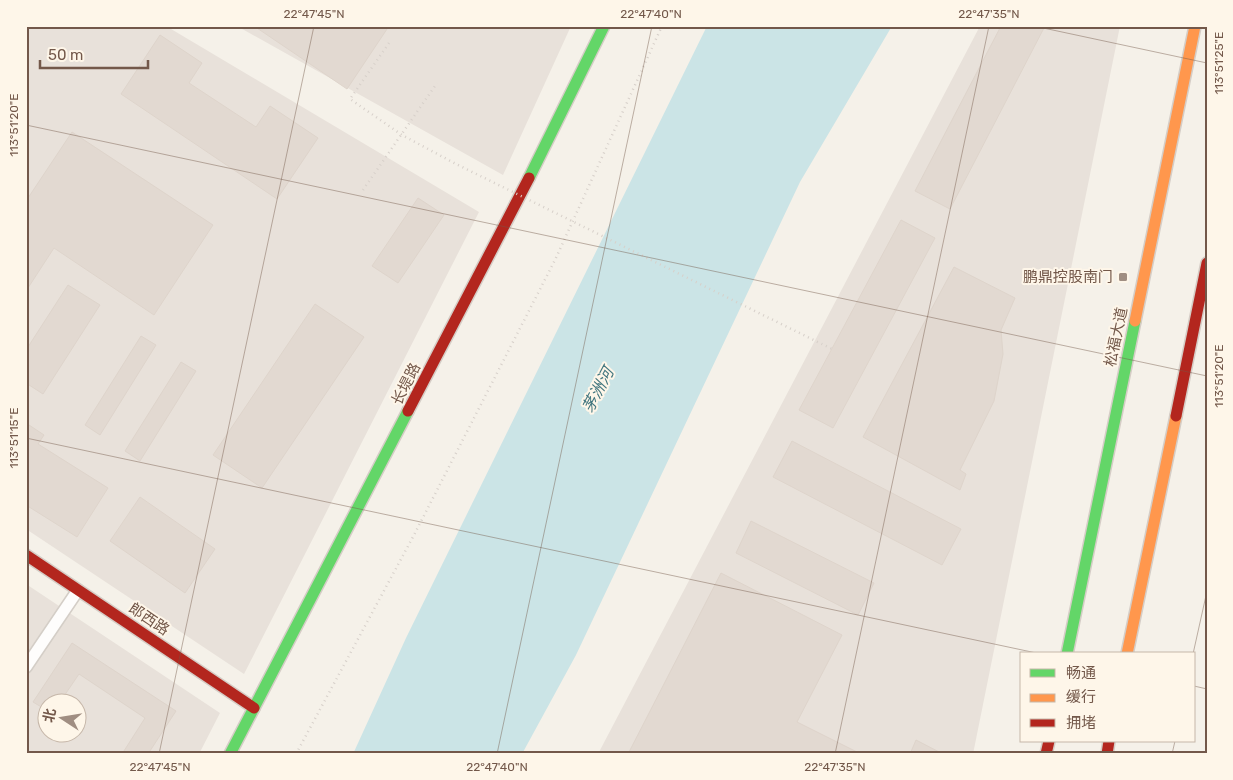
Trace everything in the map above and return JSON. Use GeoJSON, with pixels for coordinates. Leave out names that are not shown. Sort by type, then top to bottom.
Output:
{"type":"FeatureCollection","features":[{"type":"Feature","properties":{"kind":"street","name":"长堤路"},"geometry":{"type":"LineString","coordinates":[[230,754],[516,204],[604,26]]}},
{"type":"Feature","properties":{"kind":"street","name":"松福大道"},"geometry":{"type":"LineString","coordinates":[[1067,652],[1195,26]]}},
{"type":"Feature","properties":{"kind":"street"},"geometry":{"type":"LineString","coordinates":[[1127,652],[1207,263]]}},
{"type":"Feature","properties":{"kind":"street","name":"郎西路"},"geometry":{"type":"LineString","coordinates":[[26,556],[254,708]]}},
{"type":"Feature","properties":{"kind":"street"},"geometry":{"type":"LineString","coordinates":[[26,667],[78,590]]}},
{"type":"Feature","properties":{"kind":"path"},"geometry":{"type":"LineString","coordinates":[[296,754],[414,536],[555,260],[662,26]]}},
{"type":"Feature","properties":{"kind":"path"},"geometry":{"type":"LineString","coordinates":[[389,43],[350,99],[402,134],[456,164],[832,349]]}},
{"type":"Feature","properties":{"kind":"path"},"geometry":{"type":"LineString","coordinates":[[363,190],[437,83]]}},
{"type":"Feature","properties":{"kind":"shaded area"},"geometry":{"type":"Polygon","coordinates":[[[26,26],[166,26],[479,212],[244,674],[26,529],[26,26]]]}},
{"type":"Feature","properties":{"kind":"shaded area"},"geometry":{"type":"Polygon","coordinates":[[[237,26],[571,26],[503,175],[237,26]]]}},
{"type":"Feature","properties":{"kind":"shaded area"},"geometry":{"type":"Polygon","coordinates":[[[980,26],[1120,26],[973,754],[598,754],[980,26]]]}},
{"type":"Feature","properties":{"kind":"shaded area"},"geometry":{"type":"Polygon","coordinates":[[[26,584],[220,713],[199,754],[26,754],[26,584]]]}},
{"type":"Feature","properties":{"kind":"water","name":"茅洲河"},"geometry":{"type":"Polygon","coordinates":[[[707,26],[892,26],[800,182],[576,655],[522,754],[353,754],[406,638],[707,26]]]}},
{"type":"Feature","properties":{"kind":"building"},"geometry":{"type":"Polygon","coordinates":[[[254,26],[389,26],[347,89],[254,26]]]}},
{"type":"Feature","properties":{"kind":"building"},"geometry":{"type":"Polygon","coordinates":[[[1001,26],[1045,26],[950,209],[915,191],[1001,26]]]}},
{"type":"Feature","properties":{"kind":"building"},"geometry":{"type":"Polygon","coordinates":[[[160,35],[202,63],[189,83],[256,127],[270,106],[318,138],[277,199],[121,94],[160,35]]]}},
{"type":"Feature","properties":{"kind":"building"},"geometry":{"type":"Polygon","coordinates":[[[72,132],[213,225],[154,315],[54,248],[26,291],[26,201],[72,132]]]}},
{"type":"Feature","properties":{"kind":"building"},"geometry":{"type":"Polygon","coordinates":[[[418,198],[444,215],[398,283],[372,266],[418,198]]]}},
{"type":"Feature","properties":{"kind":"building"},"geometry":{"type":"Polygon","coordinates":[[[901,220],[935,238],[833,428],[799,410],[901,220]]]}},
{"type":"Feature","properties":{"kind":"building"},"geometry":{"type":"Polygon","coordinates":[[[954,267],[1015,298],[1001,330],[1003,354],[994,401],[960,470],[966,474],[960,490],[863,437],[954,267]]]}},
{"type":"Feature","properties":{"kind":"building"},"geometry":{"type":"Polygon","coordinates":[[[68,285],[100,305],[43,394],[26,383],[26,350],[68,285]]]}},
{"type":"Feature","properties":{"kind":"building"},"geometry":{"type":"Polygon","coordinates":[[[315,304],[364,337],[262,488],[213,455],[315,304]]]}},
{"type":"Feature","properties":{"kind":"building"},"geometry":{"type":"Polygon","coordinates":[[[141,336],[156,345],[100,435],[85,425],[141,336]]]}},
{"type":"Feature","properties":{"kind":"building"},"geometry":{"type":"Polygon","coordinates":[[[181,362],[196,371],[140,461],[125,451],[181,362]]]}},
{"type":"Feature","properties":{"kind":"building"},"geometry":{"type":"Polygon","coordinates":[[[26,423],[44,435],[38,444],[108,488],[77,537],[26,505],[26,423]]]}},
{"type":"Feature","properties":{"kind":"building"},"geometry":{"type":"Polygon","coordinates":[[[792,441],[961,529],[942,565],[773,477],[792,441]]]}},
{"type":"Feature","properties":{"kind":"building"},"geometry":{"type":"Polygon","coordinates":[[[140,497],[215,549],[185,593],[110,541],[140,497]]]}},
{"type":"Feature","properties":{"kind":"building"},"geometry":{"type":"Polygon","coordinates":[[[751,521],[874,583],[858,615],[736,553],[751,521]]]}},
{"type":"Feature","properties":{"kind":"building"},"geometry":{"type":"Polygon","coordinates":[[[721,573],[842,635],[797,722],[861,754],[628,754],[721,573]]]}},
{"type":"Feature","properties":{"kind":"building"},"geometry":{"type":"Polygon","coordinates":[[[72,643],[176,711],[148,754],[122,754],[145,718],[79,674],[67,692],[40,692],[72,643]]]}},
{"type":"Feature","properties":{"kind":"building"},"geometry":{"type":"Polygon","coordinates":[[[38,694],[38,705],[33,702],[38,694]]]}},
{"type":"Feature","properties":{"kind":"building"},"geometry":{"type":"Polygon","coordinates":[[[916,740],[943,754],[910,754],[916,740]]]}},
{"type":"Feature","properties":{"kind":"traffic: fast"},"geometry":{"type":"LineString","coordinates":[[529,178],[604,26]]}},
{"type":"Feature","properties":{"kind":"traffic: fast"},"geometry":{"type":"LineString","coordinates":[[1067,652],[1135,321]]}},
{"type":"Feature","properties":{"kind":"traffic: fast"},"geometry":{"type":"LineString","coordinates":[[230,754],[408,411]]}},
{"type":"Feature","properties":{"kind":"traffic: slow"},"geometry":{"type":"LineString","coordinates":[[1135,321],[1195,26]]}},
{"type":"Feature","properties":{"kind":"traffic: slow"},"geometry":{"type":"LineString","coordinates":[[1127,652],[1176,416]]}},
{"type":"Feature","properties":{"kind":"traffic: jam"},"geometry":{"type":"LineString","coordinates":[[408,411],[529,178]]}},
{"type":"Feature","properties":{"kind":"traffic: jam"},"geometry":{"type":"LineString","coordinates":[[1176,416],[1207,263]]}},
{"type":"Feature","properties":{"kind":"traffic: jam"},"geometry":{"type":"LineString","coordinates":[[26,555],[254,708]]}},
{"type":"Feature","properties":{"kind":"traffic: jam"},"geometry":{"type":"LineString","coordinates":[[1046,754],[1049,742]]}},
{"type":"Feature","properties":{"kind":"traffic: jam"},"geometry":{"type":"LineString","coordinates":[[1107,754],[1109,742]]}},
{"type":"Feature","properties":{"kind":"place","name":"鹏鼎控股南门"},"geometry":{"type":"Point","coordinates":[1123,277]}}]}
